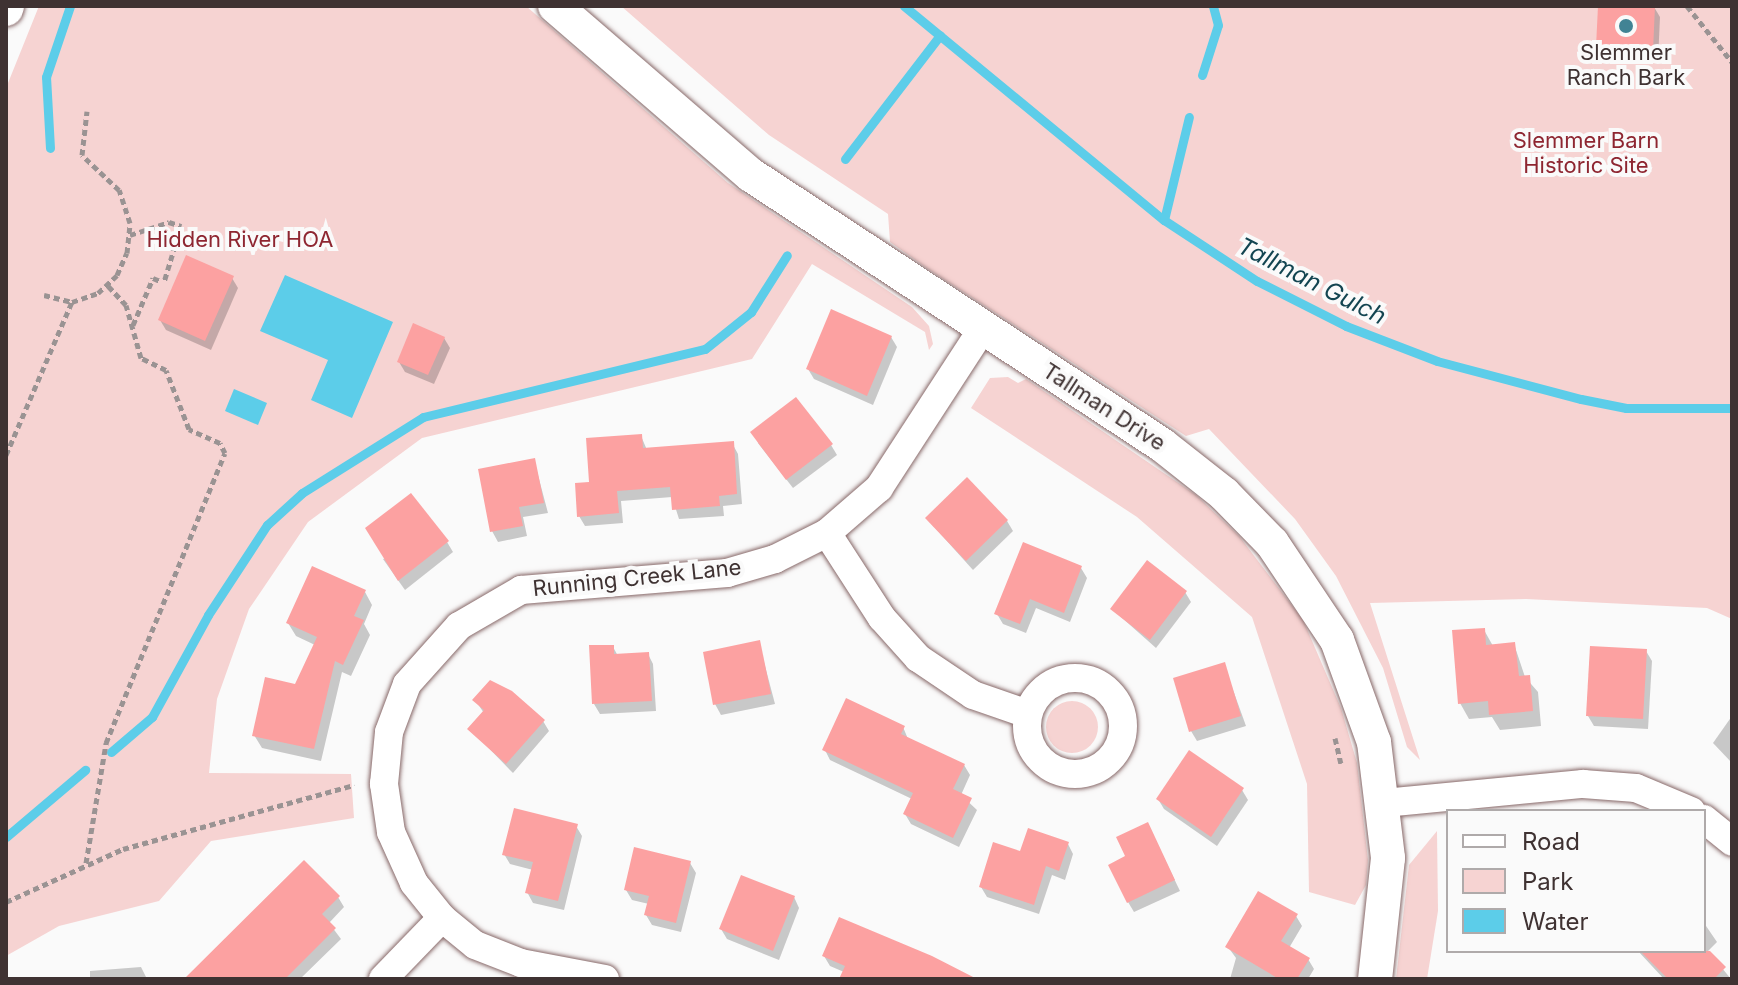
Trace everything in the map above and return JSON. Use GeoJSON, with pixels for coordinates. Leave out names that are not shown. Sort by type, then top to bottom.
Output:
{"type":"FeatureCollection","features":[{"type":"Feature","properties":{"kind":"street","name":"Tallman Drive"},"geometry":{"type":"LineString","coordinates":[[555,6],[739,166],[1184,461],[1272,543],[1307,590],[1346,660],[1374,742],[1384,803],[1387,895],[1375,979]]}},
{"type":"Feature","properties":{"kind":"street","name":"Running Creek Lane"},"geometry":{"type":"LineString","coordinates":[[605,979],[501,957],[475,945],[442,918],[414,883],[394,839],[384,765],[400,697],[445,638],[482,609],[521,590],[727,573],[790,553],[827,533],[879,488],[983,328]]}},
{"type":"Feature","properties":{"kind":"street"},"geometry":{"type":"LineString","coordinates":[[827,533],[882,618],[918,658],[959,689],[1028,714]]}},
{"type":"Feature","properties":{"kind":"street"},"geometry":{"type":"LineString","coordinates":[[1384,803],[1583,784],[1636,788],[1686,809]]}},
{"type":"Feature","properties":{"kind":"street"},"geometry":{"type":"LineString","coordinates":[[1706,821],[1732,842]]}},
{"type":"Feature","properties":{"kind":"street"},"geometry":{"type":"LineString","coordinates":[[383,979],[442,918]]}},
{"type":"Feature","properties":{"kind":"path"},"geometry":{"type":"LineString","coordinates":[[1687,6],[1732,62]]}},
{"type":"Feature","properties":{"kind":"path"},"geometry":{"type":"LineString","coordinates":[[44,295],[72,302],[108,286],[123,266],[130,235],[119,190],[82,155],[87,111]]}},
{"type":"Feature","properties":{"kind":"path"},"geometry":{"type":"LineString","coordinates":[[130,235],[169,222],[181,226],[162,282],[153,278],[133,326]]}},
{"type":"Feature","properties":{"kind":"path"},"geometry":{"type":"LineString","coordinates":[[86,863],[106,743],[225,453],[220,443],[189,429],[166,370],[141,358],[126,305],[108,286]]}},
{"type":"Feature","properties":{"kind":"path"},"geometry":{"type":"LineString","coordinates":[[6,455],[72,302]]}},
{"type":"Feature","properties":{"kind":"path"},"geometry":{"type":"LineString","coordinates":[[1332,730],[1343,777]]}},
{"type":"Feature","properties":{"kind":"path"},"geometry":{"type":"LineString","coordinates":[[6,902],[86,863],[354,785]]}},
{"type":"Feature","properties":{"kind":"green space","name":"Hidden River HOA"},"geometry":{"type":"Polygon","coordinates":[[[39,6],[526,6],[728,183],[912,307],[929,326],[933,344],[929,350],[925,332],[812,264],[752,359],[422,438],[308,522],[249,609],[217,699],[209,773],[351,774],[354,818],[211,841],[159,901],[59,926],[6,956],[6,88],[39,6]]]}},
{"type":"Feature","properties":{"kind":"green space","name":"Slemmer Barn Historic Site"},"geometry":{"type":"Polygon","coordinates":[[[621,6],[1732,6],[1732,619],[1707,608],[1526,599],[1370,603],[1420,760],[1407,747],[1383,668],[1336,576],[1295,519],[1209,429],[1186,436],[890,242],[888,214],[769,135],[621,6]]]}},
{"type":"Feature","properties":{"kind":"green space"},"geometry":{"type":"Polygon","coordinates":[[[1008,377],[1018,383],[1026,379],[1196,495],[1239,536],[1303,620],[1341,708],[1357,763],[1368,860],[1366,885],[1355,905],[1309,892],[1307,784],[1252,617],[1137,517],[971,408],[990,378],[1008,377]]]}},
{"type":"Feature","properties":{"kind":"green space"},"geometry":{"type":"Polygon","coordinates":[[[1072,701],[1091,708],[1098,727],[1091,746],[1072,753],[1053,746],[1046,727],[1053,708],[1072,701]]]}},
{"type":"Feature","properties":{"kind":"green space"},"geometry":{"type":"Polygon","coordinates":[[[1437,831],[1438,911],[1427,979],[1396,979],[1409,865],[1437,831]]]}},
{"type":"Feature","properties":{"kind":"water"},"geometry":{"type":"Polygon","coordinates":[[[285,275],[393,322],[352,418],[311,400],[328,360],[260,331],[285,275]]]}},
{"type":"Feature","properties":{"kind":"water"},"geometry":{"type":"Polygon","coordinates":[[[234,389],[267,403],[258,425],[225,411],[234,389]]]}},
{"type":"Feature","properties":{"kind":"building","name":"Slemmer Ranch Bark"},"geometry":{"type":"Polygon","coordinates":[[[1598,6],[1655,6],[1653,51],[1596,47],[1598,6]]]}},
{"type":"Feature","properties":{"kind":"building"},"geometry":{"type":"Polygon","coordinates":[[[186,255],[234,276],[205,341],[158,320],[186,255]]]}},
{"type":"Feature","properties":{"kind":"building"},"geometry":{"type":"Polygon","coordinates":[[[831,309],[892,336],[867,396],[806,369],[831,309]]]}},
{"type":"Feature","properties":{"kind":"building"},"geometry":{"type":"Polygon","coordinates":[[[413,323],[445,337],[428,375],[397,362],[413,323]]]}},
{"type":"Feature","properties":{"kind":"building"},"geometry":{"type":"Polygon","coordinates":[[[796,397],[833,444],[786,480],[750,432],[796,397]]]}},
{"type":"Feature","properties":{"kind":"building"},"geometry":{"type":"Polygon","coordinates":[[[642,434],[643,448],[734,441],[737,494],[719,496],[720,506],[672,510],[670,487],[617,491],[619,513],[577,517],[575,483],[589,482],[586,438],[642,434]]]}},
{"type":"Feature","properties":{"kind":"building"},"geometry":{"type":"Polygon","coordinates":[[[535,458],[544,503],[519,507],[523,526],[490,532],[478,469],[535,458]]]}},
{"type":"Feature","properties":{"kind":"building"},"geometry":{"type":"Polygon","coordinates":[[[967,477],[1008,520],[966,561],[925,518],[967,477]]]}},
{"type":"Feature","properties":{"kind":"building"},"geometry":{"type":"Polygon","coordinates":[[[411,493],[449,541],[398,581],[365,528],[411,493]]]}},
{"type":"Feature","properties":{"kind":"building"},"geometry":{"type":"Polygon","coordinates":[[[1023,542],[1082,566],[1064,613],[1030,599],[1020,624],[994,614],[1023,542]]]}},
{"type":"Feature","properties":{"kind":"building"},"geometry":{"type":"Polygon","coordinates":[[[1147,560],[1187,591],[1150,640],[1110,609],[1147,560]]]}},
{"type":"Feature","properties":{"kind":"building"},"geometry":{"type":"Polygon","coordinates":[[[312,566],[366,590],[354,616],[364,620],[343,665],[335,661],[314,749],[252,736],[265,677],[295,684],[317,637],[286,623],[312,566]]]}},
{"type":"Feature","properties":{"kind":"building"},"geometry":{"type":"Polygon","coordinates":[[[1485,628],[1486,645],[1515,642],[1519,676],[1530,675],[1533,711],[1489,715],[1488,701],[1458,704],[1452,630],[1485,628]]]}},
{"type":"Feature","properties":{"kind":"building"},"geometry":{"type":"Polygon","coordinates":[[[760,640],[771,694],[713,705],[703,652],[760,640]]]}},
{"type":"Feature","properties":{"kind":"building"},"geometry":{"type":"Polygon","coordinates":[[[589,645],[614,645],[614,654],[649,652],[652,701],[592,704],[589,645]]]}},
{"type":"Feature","properties":{"kind":"building"},"geometry":{"type":"Polygon","coordinates":[[[1590,646],[1647,649],[1643,719],[1586,716],[1590,646]]]}},
{"type":"Feature","properties":{"kind":"building"},"geometry":{"type":"Polygon","coordinates":[[[1225,662],[1241,716],[1189,732],[1173,678],[1225,662]]]}},
{"type":"Feature","properties":{"kind":"building"},"geometry":{"type":"Polygon","coordinates":[[[490,680],[512,691],[545,720],[506,764],[467,729],[484,710],[472,700],[490,680]]]}},
{"type":"Feature","properties":{"kind":"building"},"geometry":{"type":"Polygon","coordinates":[[[846,698],[905,726],[901,734],[965,764],[953,789],[972,798],[953,838],[903,814],[913,793],[822,750],[846,698]]]}},
{"type":"Feature","properties":{"kind":"building"},"geometry":{"type":"Polygon","coordinates":[[[1189,750],[1244,788],[1211,837],[1156,799],[1189,750]]]}},
{"type":"Feature","properties":{"kind":"building"},"geometry":{"type":"Polygon","coordinates":[[[514,808],[578,824],[558,901],[525,893],[533,862],[502,855],[514,808]]]}},
{"type":"Feature","properties":{"kind":"building"},"geometry":{"type":"Polygon","coordinates":[[[1148,822],[1175,880],[1127,903],[1108,865],[1125,856],[1116,837],[1148,822]]]}},
{"type":"Feature","properties":{"kind":"building"},"geometry":{"type":"Polygon","coordinates":[[[1028,828],[1069,842],[1059,871],[1046,866],[1034,905],[979,887],[993,842],[1020,851],[1028,828]]]}},
{"type":"Feature","properties":{"kind":"building"},"geometry":{"type":"Polygon","coordinates":[[[634,847],[691,861],[676,923],[644,915],[649,896],[624,890],[634,847]]]}},
{"type":"Feature","properties":{"kind":"building"},"geometry":{"type":"Polygon","coordinates":[[[304,860],[340,896],[322,914],[336,928],[285,979],[184,979],[304,860]]]}},
{"type":"Feature","properties":{"kind":"building"},"geometry":{"type":"Polygon","coordinates":[[[741,875],[795,896],[773,951],[719,929],[741,875]]]}},
{"type":"Feature","properties":{"kind":"building"},"geometry":{"type":"Polygon","coordinates":[[[1258,891],[1298,914],[1281,941],[1310,958],[1297,979],[1279,979],[1225,947],[1258,891]]]}},
{"type":"Feature","properties":{"kind":"building"},"geometry":{"type":"Polygon","coordinates":[[[839,917],[932,956],[977,979],[839,979],[845,966],[822,956],[839,917]]]}},
{"type":"Feature","properties":{"kind":"building"},"geometry":{"type":"Polygon","coordinates":[[[1710,951],[1726,967],[1714,979],[1668,979],[1642,953],[1710,951]]]}},
{"type":"Feature","properties":{"kind":"waterway"},"geometry":{"type":"LineString","coordinates":[[50,148],[46,77],[70,6]]}},
{"type":"Feature","properties":{"kind":"waterway","name":"Tallman Gulch"},"geometry":{"type":"LineString","coordinates":[[904,6],[1164,220],[1257,281],[1346,326],[1437,361],[1581,399],[1626,408],[1732,408]]}},
{"type":"Feature","properties":{"kind":"waterway"},"geometry":{"type":"LineString","coordinates":[[1202,75],[1218,25],[1213,6]]}},
{"type":"Feature","properties":{"kind":"waterway"},"geometry":{"type":"LineString","coordinates":[[845,159],[940,35]]}},
{"type":"Feature","properties":{"kind":"waterway"},"geometry":{"type":"LineString","coordinates":[[1164,220],[1189,117]]}},
{"type":"Feature","properties":{"kind":"waterway"},"geometry":{"type":"LineString","coordinates":[[111,752],[152,717],[208,615],[267,525],[302,493],[423,417],[705,349],[751,312],[787,255]]}},
{"type":"Feature","properties":{"kind":"waterway"},"geometry":{"type":"LineString","coordinates":[[6,837],[85,770]]}},
{"type":"Feature","properties":{"kind":"place","name":"Slemmer Ranch Bark"},"geometry":{"type":"Point","coordinates":[1626,26]}}]}
